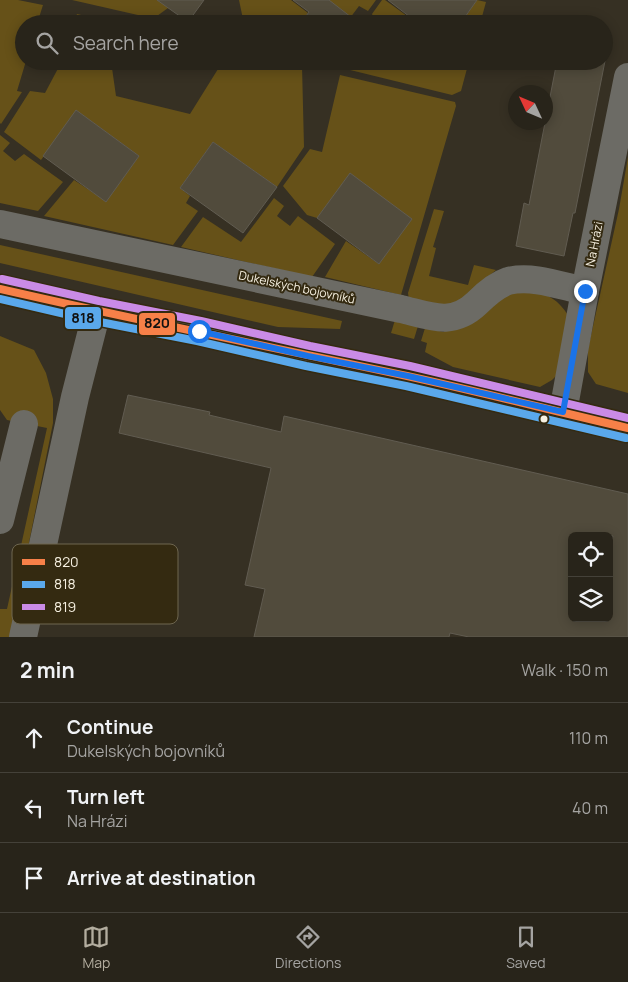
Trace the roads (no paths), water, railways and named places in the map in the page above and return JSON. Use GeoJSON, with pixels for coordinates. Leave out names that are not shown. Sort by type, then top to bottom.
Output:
{"type":"FeatureCollection","features":[{"type":"Feature","properties":{"kind":"main road"},"geometry":{"type":"LineString","coordinates":[[0,289],[408,376],[628,428]]}},
{"type":"Feature","properties":{"kind":"street","name":"Na Hrázi"},"geometry":{"type":"LineString","coordinates":[[563,412],[628,77]]}},
{"type":"Feature","properties":{"kind":"street","name":"Dukelských bojovníků"},"geometry":{"type":"LineString","coordinates":[[0,224],[449,319],[469,311],[488,293],[508,281],[532,279],[585,291]]}},
{"type":"Feature","properties":{"kind":"street"},"geometry":{"type":"LineString","coordinates":[[43,544],[75,397],[97,311]]}},
{"type":"Feature","properties":{"kind":"street"},"geometry":{"type":"LineString","coordinates":[[0,520],[24,424]]}},
{"type":"Feature","properties":{"kind":"street"},"geometry":{"type":"LineString","coordinates":[[23,637],[26,624]]}}]}
